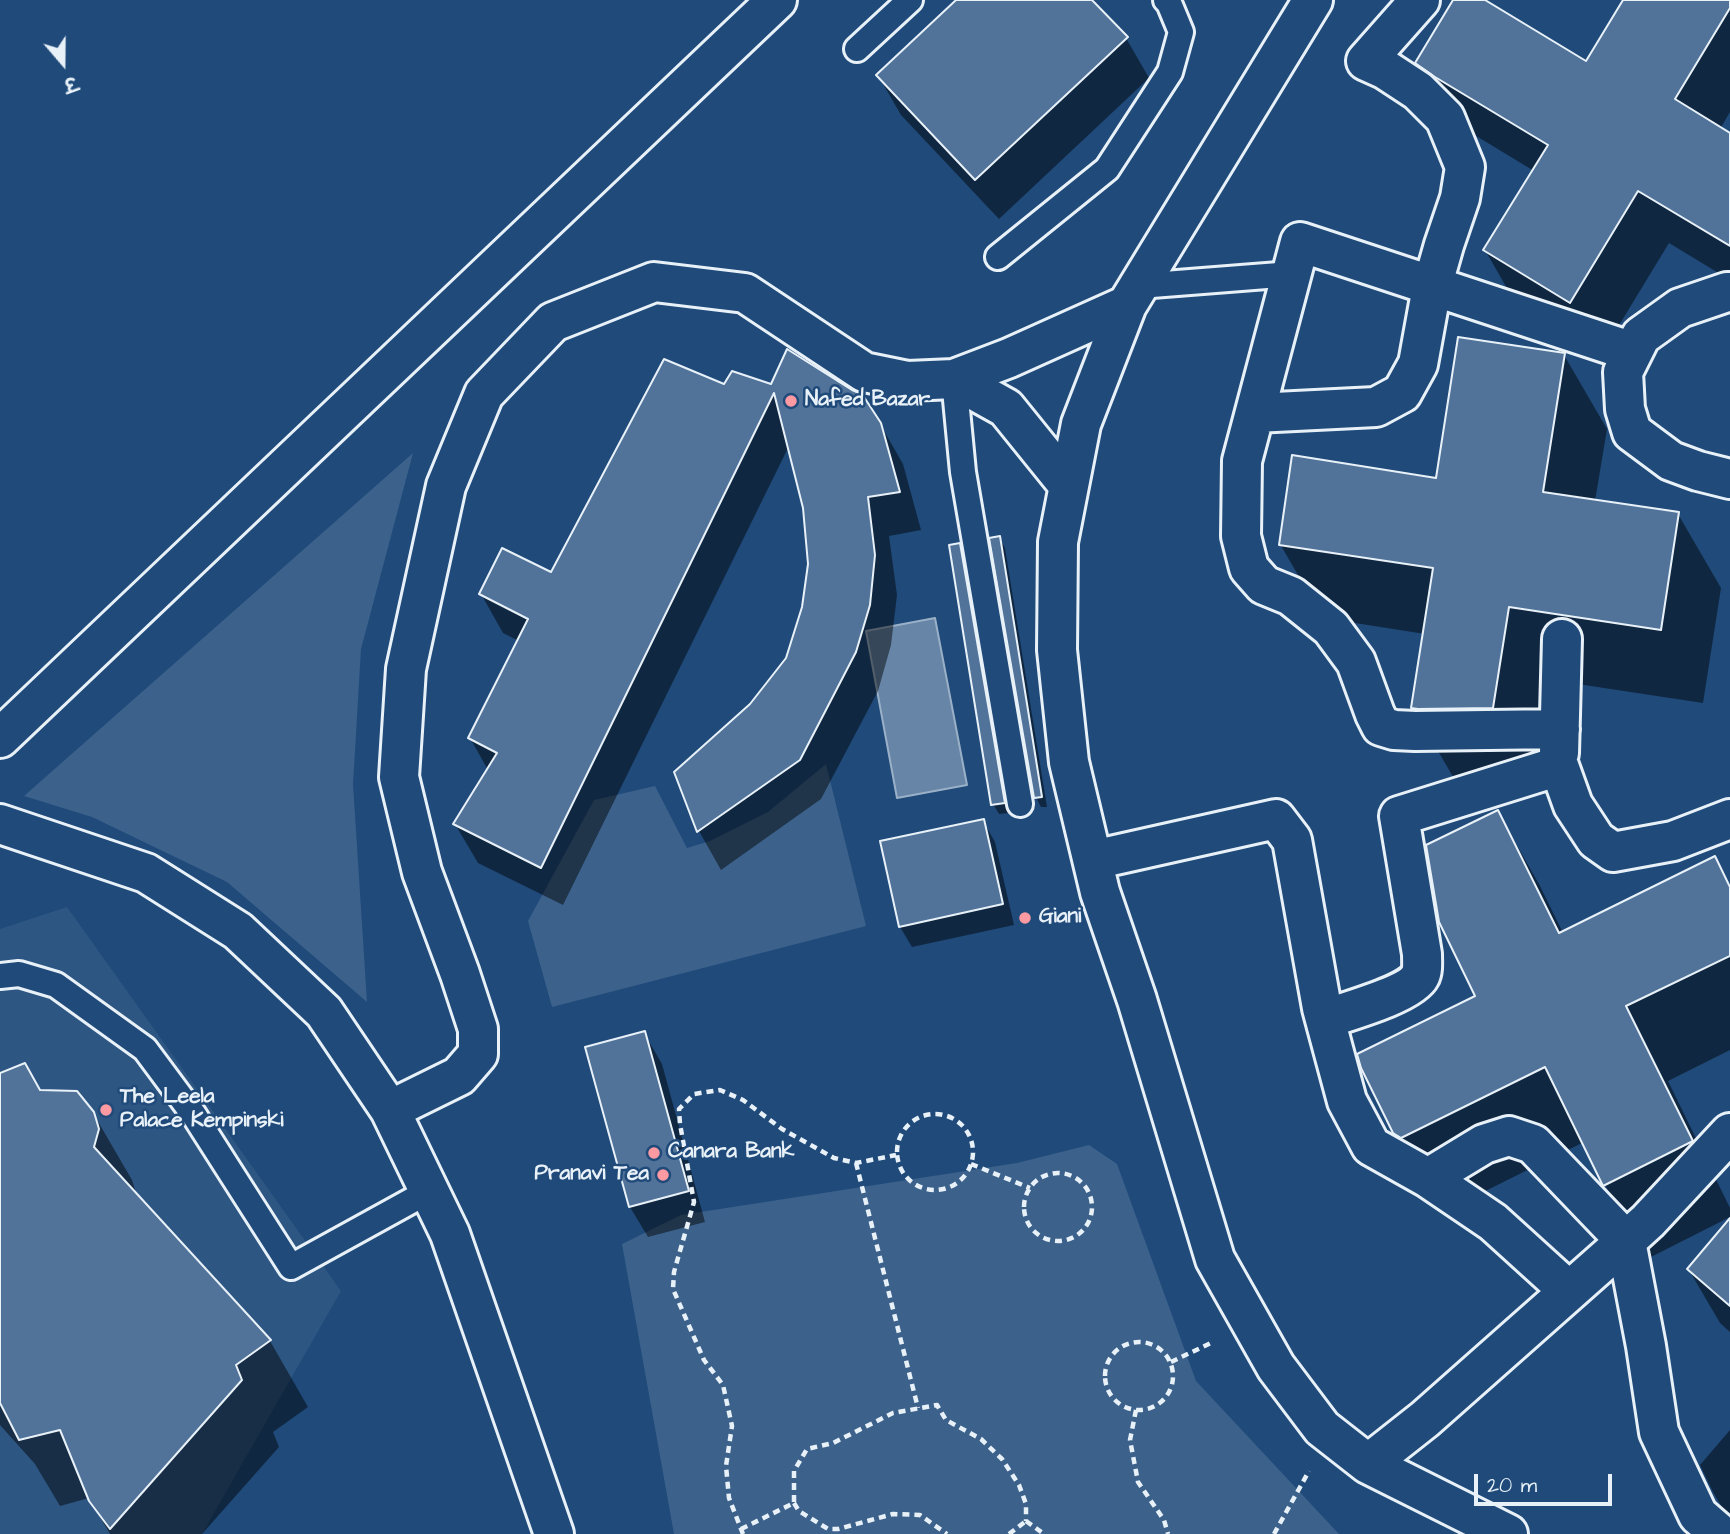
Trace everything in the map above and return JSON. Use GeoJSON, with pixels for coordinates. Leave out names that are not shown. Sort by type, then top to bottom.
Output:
{"type":"FeatureCollection","features":[{"type":"Feature","properties":{"kind":"street"},"geometry":{"type":"LineString","coordinates":[[0,738],[777,0]]}},
{"type":"Feature","properties":{"kind":"street"},"geometry":{"type":"LineString","coordinates":[[1313,0],[1133,295],[1081,424],[1058,542],[1058,650],[1069,762],[1100,892],[1137,1000],[1215,1259],[1276,1367],[1322,1428],[1368,1464],[1488,1529]]}},
{"type":"Feature","properties":{"kind":"street"},"geometry":{"type":"LineString","coordinates":[[1255,413],[1376,407],[1402,393],[1418,364],[1432,287],[1460,198],[1465,167],[1445,118],[1418,91],[1387,70],[1366,61],[1420,0]]}},
{"type":"Feature","properties":{"kind":"street"},"geometry":{"type":"LineString","coordinates":[[1560,748],[1394,730],[1381,726],[1356,662],[1331,628],[1291,596],[1264,585],[1249,568],[1241,536],[1242,461],[1300,242],[1633,352]]}},
{"type":"Feature","properties":{"kind":"street"},"geometry":{"type":"LineString","coordinates":[[390,1110],[459,1076],[478,1054],[478,1029],[422,872],[399,777],[405,669],[446,486],[484,394],[553,323],[654,282],[744,293],[864,372],[908,381],[954,379],[1009,358],[1133,295]]}},
{"type":"Feature","properties":{"kind":"street"},"geometry":{"type":"LineString","coordinates":[[1730,292],[1680,308],[1641,336],[1623,372],[1625,409],[1632,432],[1671,461],[1730,479]]}},
{"type":"Feature","properties":{"kind":"street"},"geometry":{"type":"LineString","coordinates":[[954,379],[1006,408],[1069,486]]}},
{"type":"Feature","properties":{"kind":"street"},"geometry":{"type":"LineString","coordinates":[[1562,639],[1560,748],[1573,805],[1596,840],[1614,852],[1673,841],[1730,818]]}},
{"type":"Feature","properties":{"kind":"street"},"geometry":{"type":"LineString","coordinates":[[1325,1019],[1381,1000],[1411,986],[1421,975],[1422,954],[1399,816],[1560,748]]}},
{"type":"Feature","properties":{"kind":"street"},"geometry":{"type":"LineString","coordinates":[[1093,860],[1276,819],[1292,840],[1322,1008],[1347,1101],[1371,1146],[1428,1178],[1493,1222],[1569,1291]]}},
{"type":"Feature","properties":{"kind":"street"},"geometry":{"type":"LineString","coordinates":[[0,824],[146,873],[238,931],[324,1012],[390,1110],[450,1234],[554,1534]]}},
{"type":"Feature","properties":{"kind":"street"},"geometry":{"type":"LineString","coordinates":[[1368,1464],[1425,1419],[1648,1221],[1730,1133]]}},
{"type":"Feature","properties":{"kind":"street"},"geometry":{"type":"LineString","coordinates":[[1428,1178],[1484,1144],[1509,1136],[1533,1144],[1626,1241],[1659,1432],[1698,1515],[1720,1534]]}},
{"type":"Feature","properties":{"kind":"lane"},"geometry":{"type":"LineString","coordinates":[[856,49],[910,0]]}},
{"type":"Feature","properties":{"kind":"lane"},"geometry":{"type":"LineString","coordinates":[[998,257],[1107,169],[1170,72],[1181,32],[1166,0]]}},
{"type":"Feature","properties":{"kind":"lane"},"geometry":{"type":"LineString","coordinates":[[1133,295],[1292,274]]}},
{"type":"Feature","properties":{"kind":"lane"},"geometry":{"type":"LineString","coordinates":[[954,379],[963,472],[1020,804]]}},
{"type":"Feature","properties":{"kind":"lane"},"geometry":{"type":"LineString","coordinates":[[0,976],[19,974],[56,985],[145,1049],[194,1115],[291,1267],[429,1191]]}},
{"type":"Feature","properties":{"kind":"path"},"geometry":{"type":"LineString","coordinates":[[794,1503],[742,1532],[729,1498],[726,1466],[732,1426],[723,1385],[704,1360],[673,1289],[674,1272],[694,1202],[679,1109],[694,1094],[720,1090],[743,1100],[782,1129],[834,1158],[856,1163],[897,1155]]}},
{"type":"Feature","properties":{"kind":"path"},"geometry":{"type":"LineString","coordinates":[[936,1114],[947,1116],[966,1130],[973,1152],[971,1164],[955,1185],[930,1190],[907,1179],[897,1155],[903,1130],[923,1116],[936,1114]]}},
{"type":"Feature","properties":{"kind":"path"},"geometry":{"type":"LineString","coordinates":[[856,1163],[918,1408]]}},
{"type":"Feature","properties":{"kind":"path"},"geometry":{"type":"LineString","coordinates":[[971,1164],[1030,1188]]}},
{"type":"Feature","properties":{"kind":"path"},"geometry":{"type":"LineString","coordinates":[[1059,1173],[1079,1180],[1091,1199],[1089,1220],[1075,1236],[1064,1240],[1043,1237],[1034,1231],[1024,1211],[1030,1188],[1037,1180],[1059,1173]]}},
{"type":"Feature","properties":{"kind":"path"},"geometry":{"type":"LineString","coordinates":[[1133,1342],[1144,1342],[1164,1352],[1171,1362],[1172,1385],[1158,1404],[1148,1409],[1136,1410],[1116,1401],[1106,1382],[1106,1372],[1108,1361],[1114,1352],[1133,1342]]}},
{"type":"Feature","properties":{"kind":"path"},"geometry":{"type":"LineString","coordinates":[[947,1534],[920,1515],[893,1514],[838,1529],[828,1529],[799,1511],[794,1503],[794,1471],[807,1449],[833,1443],[893,1413],[936,1405],[946,1420],[981,1439],[1002,1459],[1020,1485],[1026,1504],[1026,1521]]}},
{"type":"Feature","properties":{"kind":"path"},"geometry":{"type":"LineString","coordinates":[[1136,1410],[1130,1440],[1138,1482],[1164,1520],[1168,1534]]}},
{"type":"Feature","properties":{"kind":"path"},"geometry":{"type":"LineString","coordinates":[[1274,1534],[1307,1473],[1337,1439]]}},
{"type":"Feature","properties":{"kind":"path"},"geometry":{"type":"LineString","coordinates":[[1009,1534],[1026,1521]]}},
{"type":"Feature","properties":{"kind":"path"},"geometry":{"type":"LineString","coordinates":[[1026,1521],[1044,1534]]}},
{"type":"Feature","properties":{"kind":"shaded area"},"geometry":{"type":"Polygon","coordinates":[[[413,453],[361,649],[353,784],[367,1002],[227,882],[92,817],[24,796],[413,453]]]}},
{"type":"Feature","properties":{"kind":"shaded area"},"geometry":{"type":"Polygon","coordinates":[[[935,618],[967,785],[897,798],[866,631],[935,618]]]}},
{"type":"Feature","properties":{"kind":"shaded area"},"geometry":{"type":"Polygon","coordinates":[[[826,764],[866,926],[552,1007],[528,921],[594,800],[655,786],[687,848],[710,841],[768,812],[826,764]]]}},
{"type":"Feature","properties":{"kind":"shaded area","name":"The Leela Palace Kempinski"},"geometry":{"type":"Polygon","coordinates":[[[67,907],[341,1291],[202,1534],[0,1534],[0,929],[67,907]]]}},
{"type":"Feature","properties":{"kind":"shaded area"},"geometry":{"type":"Polygon","coordinates":[[[1089,1145],[1117,1164],[1196,1381],[1339,1534],[674,1534],[622,1244],[681,1215],[1017,1163],[1089,1145]]]}},
{"type":"Feature","properties":{"kind":"building"},"geometry":{"type":"Polygon","coordinates":[[[956,0],[1092,0],[1128,37],[975,180],[876,75],[956,0]]]}},
{"type":"Feature","properties":{"kind":"building"},"geometry":{"type":"Polygon","coordinates":[[[1453,0],[1485,0],[1586,61],[1623,0],[1730,0],[1730,8],[1675,99],[1730,133],[1730,246],[1638,191],[1570,303],[1483,250],[1548,145],[1415,63],[1453,0]]]}},
{"type":"Feature","properties":{"kind":"building"},"geometry":{"type":"Polygon","coordinates":[[[1458,337],[1565,353],[1543,492],[1679,512],[1661,630],[1509,607],[1493,708],[1418,709],[1411,708],[1433,568],[1279,545],[1292,455],[1436,478],[1458,337]]]}},
{"type":"Feature","properties":{"kind":"building"},"geometry":{"type":"Polygon","coordinates":[[[787,349],[862,394],[881,423],[900,492],[868,497],[875,555],[870,605],[856,652],[800,760],[697,832],[674,772],[750,704],[786,658],[802,607],[808,564],[803,508],[774,393],[541,868],[453,824],[497,753],[468,738],[528,619],[479,594],[502,548],[551,572],[664,359],[724,384],[732,371],[771,384],[787,349]]]}},
{"type":"Feature","properties":{"kind":"building"},"geometry":{"type":"Polygon","coordinates":[[[1000,536],[1042,797],[1034,798],[989,538],[1000,536]]]}},
{"type":"Feature","properties":{"kind":"building"},"geometry":{"type":"Polygon","coordinates":[[[960,543],[1005,803],[991,805],[949,545],[960,543]]]}},
{"type":"Feature","properties":{"kind":"building"},"geometry":{"type":"Polygon","coordinates":[[[1498,810],[1559,933],[1715,856],[1730,887],[1730,956],[1626,1006],[1693,1141],[1603,1186],[1545,1067],[1401,1138],[1393,1133],[1361,1068],[1357,1054],[1475,996],[1439,922],[1426,845],[1498,810]]]}},
{"type":"Feature","properties":{"kind":"building"},"geometry":{"type":"Polygon","coordinates":[[[984,819],[1003,904],[899,927],[880,841],[984,819]]]}},
{"type":"Feature","properties":{"kind":"building"},"geometry":{"type":"Polygon","coordinates":[[[645,1031],[689,1191],[629,1207],[585,1047],[645,1031]]]}},
{"type":"Feature","properties":{"kind":"building"},"geometry":{"type":"Polygon","coordinates":[[[25,1063],[40,1090],[77,1091],[94,1112],[99,1129],[94,1147],[271,1340],[236,1365],[242,1380],[110,1529],[89,1501],[60,1430],[19,1440],[0,1403],[0,1073],[25,1063]]]}},
{"type":"Feature","properties":{"kind":"building"},"geometry":{"type":"Polygon","coordinates":[[[1730,1218],[1730,1306],[1687,1269],[1730,1218]]]}},
{"type":"Feature","properties":{"kind":"place","name":"Nafed Bazar"},"geometry":{"type":"Point","coordinates":[791,401]}},
{"type":"Feature","properties":{"kind":"place","name":"Giani"},"geometry":{"type":"Point","coordinates":[1025,918]}},
{"type":"Feature","properties":{"kind":"place","name":"The Leela Palace Kempinski"},"geometry":{"type":"Point","coordinates":[106,1110]}},
{"type":"Feature","properties":{"kind":"place","name":"Canara Bank"},"geometry":{"type":"Point","coordinates":[654,1153]}},
{"type":"Feature","properties":{"kind":"place","name":"Pranavi Tea"},"geometry":{"type":"Point","coordinates":[663,1175]}}]}
